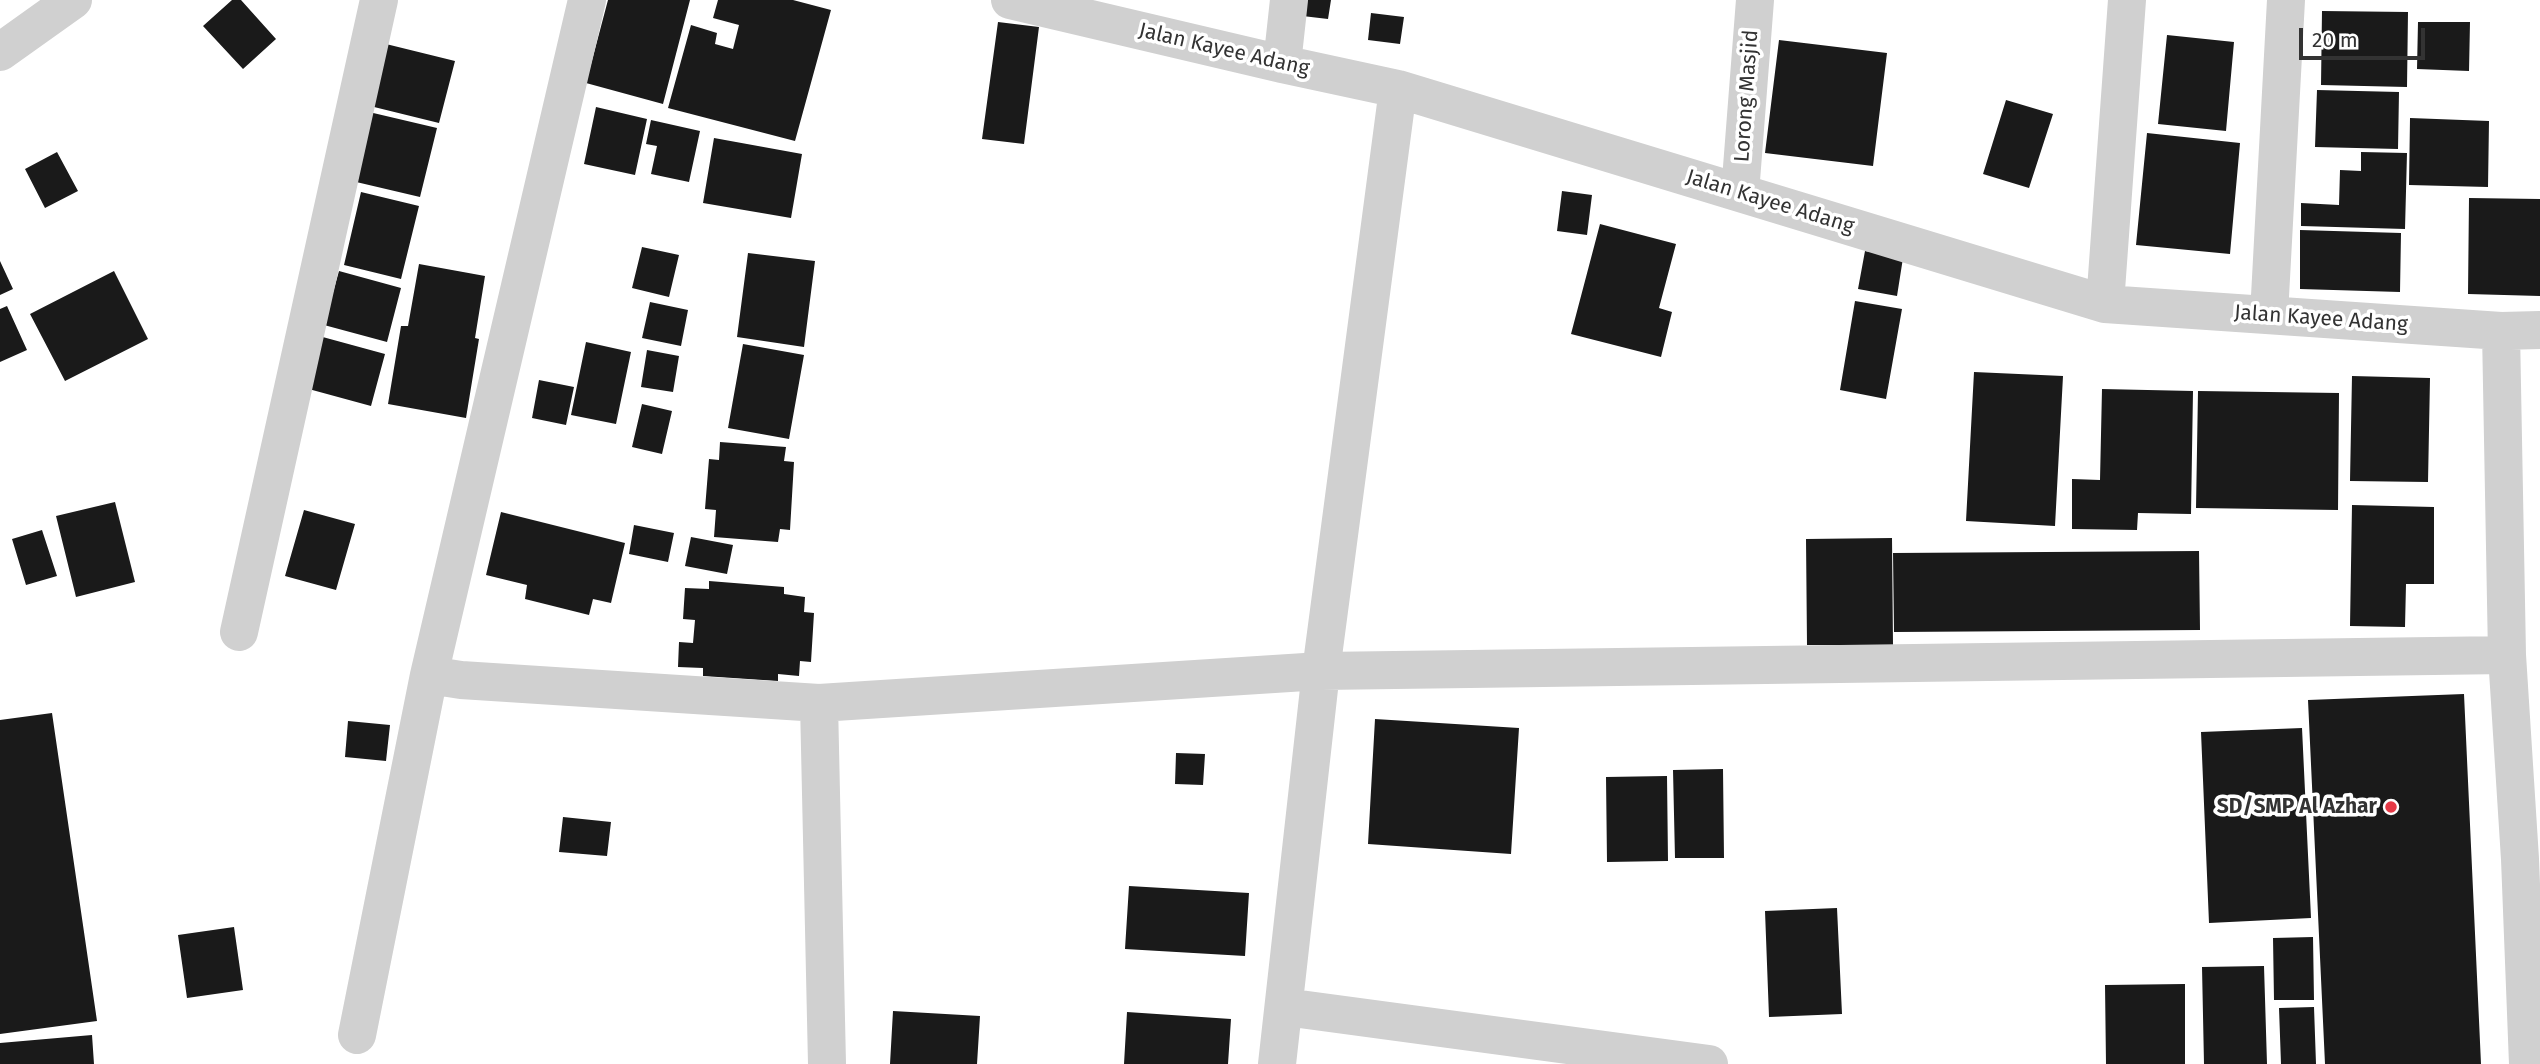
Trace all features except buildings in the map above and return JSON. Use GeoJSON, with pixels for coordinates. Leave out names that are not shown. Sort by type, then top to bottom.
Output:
{"type":"FeatureCollection","features":[{"type":"Feature","properties":{"kind":"street"},"geometry":{"type":"LineString","coordinates":[[0,52],[73,0]]}},
{"type":"Feature","properties":{"kind":"street"},"geometry":{"type":"LineString","coordinates":[[239,632],[379,0]]}},
{"type":"Feature","properties":{"kind":"street"},"geometry":{"type":"LineString","coordinates":[[357,1035],[429,675],[587,0]]}},
{"type":"Feature","properties":{"kind":"street","name":"Jalan Kayee Adang"},"geometry":{"type":"LineString","coordinates":[[1010,0],[1398,89],[2105,304],[2501,331],[2540,330]]}},
{"type":"Feature","properties":{"kind":"street"},"geometry":{"type":"LineString","coordinates":[[1282,64],[1289,0]]}},
{"type":"Feature","properties":{"kind":"street","name":"Lorong Masjid"},"geometry":{"type":"LineString","coordinates":[[1740,193],[1755,0]]}},
{"type":"Feature","properties":{"kind":"street"},"geometry":{"type":"LineString","coordinates":[[2105,304],[2127,0]]}},
{"type":"Feature","properties":{"kind":"street"},"geometry":{"type":"LineString","coordinates":[[2269,315],[2286,0]]}},
{"type":"Feature","properties":{"kind":"street"},"geometry":{"type":"LineString","coordinates":[[1277,1064],[1321,671],[1398,89]]}},
{"type":"Feature","properties":{"kind":"street"},"geometry":{"type":"LineString","coordinates":[[2501,331],[2507,655],[2530,859],[2528,1064]]}},
{"type":"Feature","properties":{"kind":"street"},"geometry":{"type":"LineString","coordinates":[[429,675],[461,680],[819,703],[1321,671],[2507,655]]}},
{"type":"Feature","properties":{"kind":"street"},"geometry":{"type":"LineString","coordinates":[[819,703],[827,1064]]}},
{"type":"Feature","properties":{"kind":"street"},"geometry":{"type":"LineString","coordinates":[[1284,1007],[1709,1064]]}},
{"type":"Feature","properties":{"kind":"place","name":"SD/SMP Al Azhar"},"geometry":{"type":"Point","coordinates":[2391,807]}}]}
